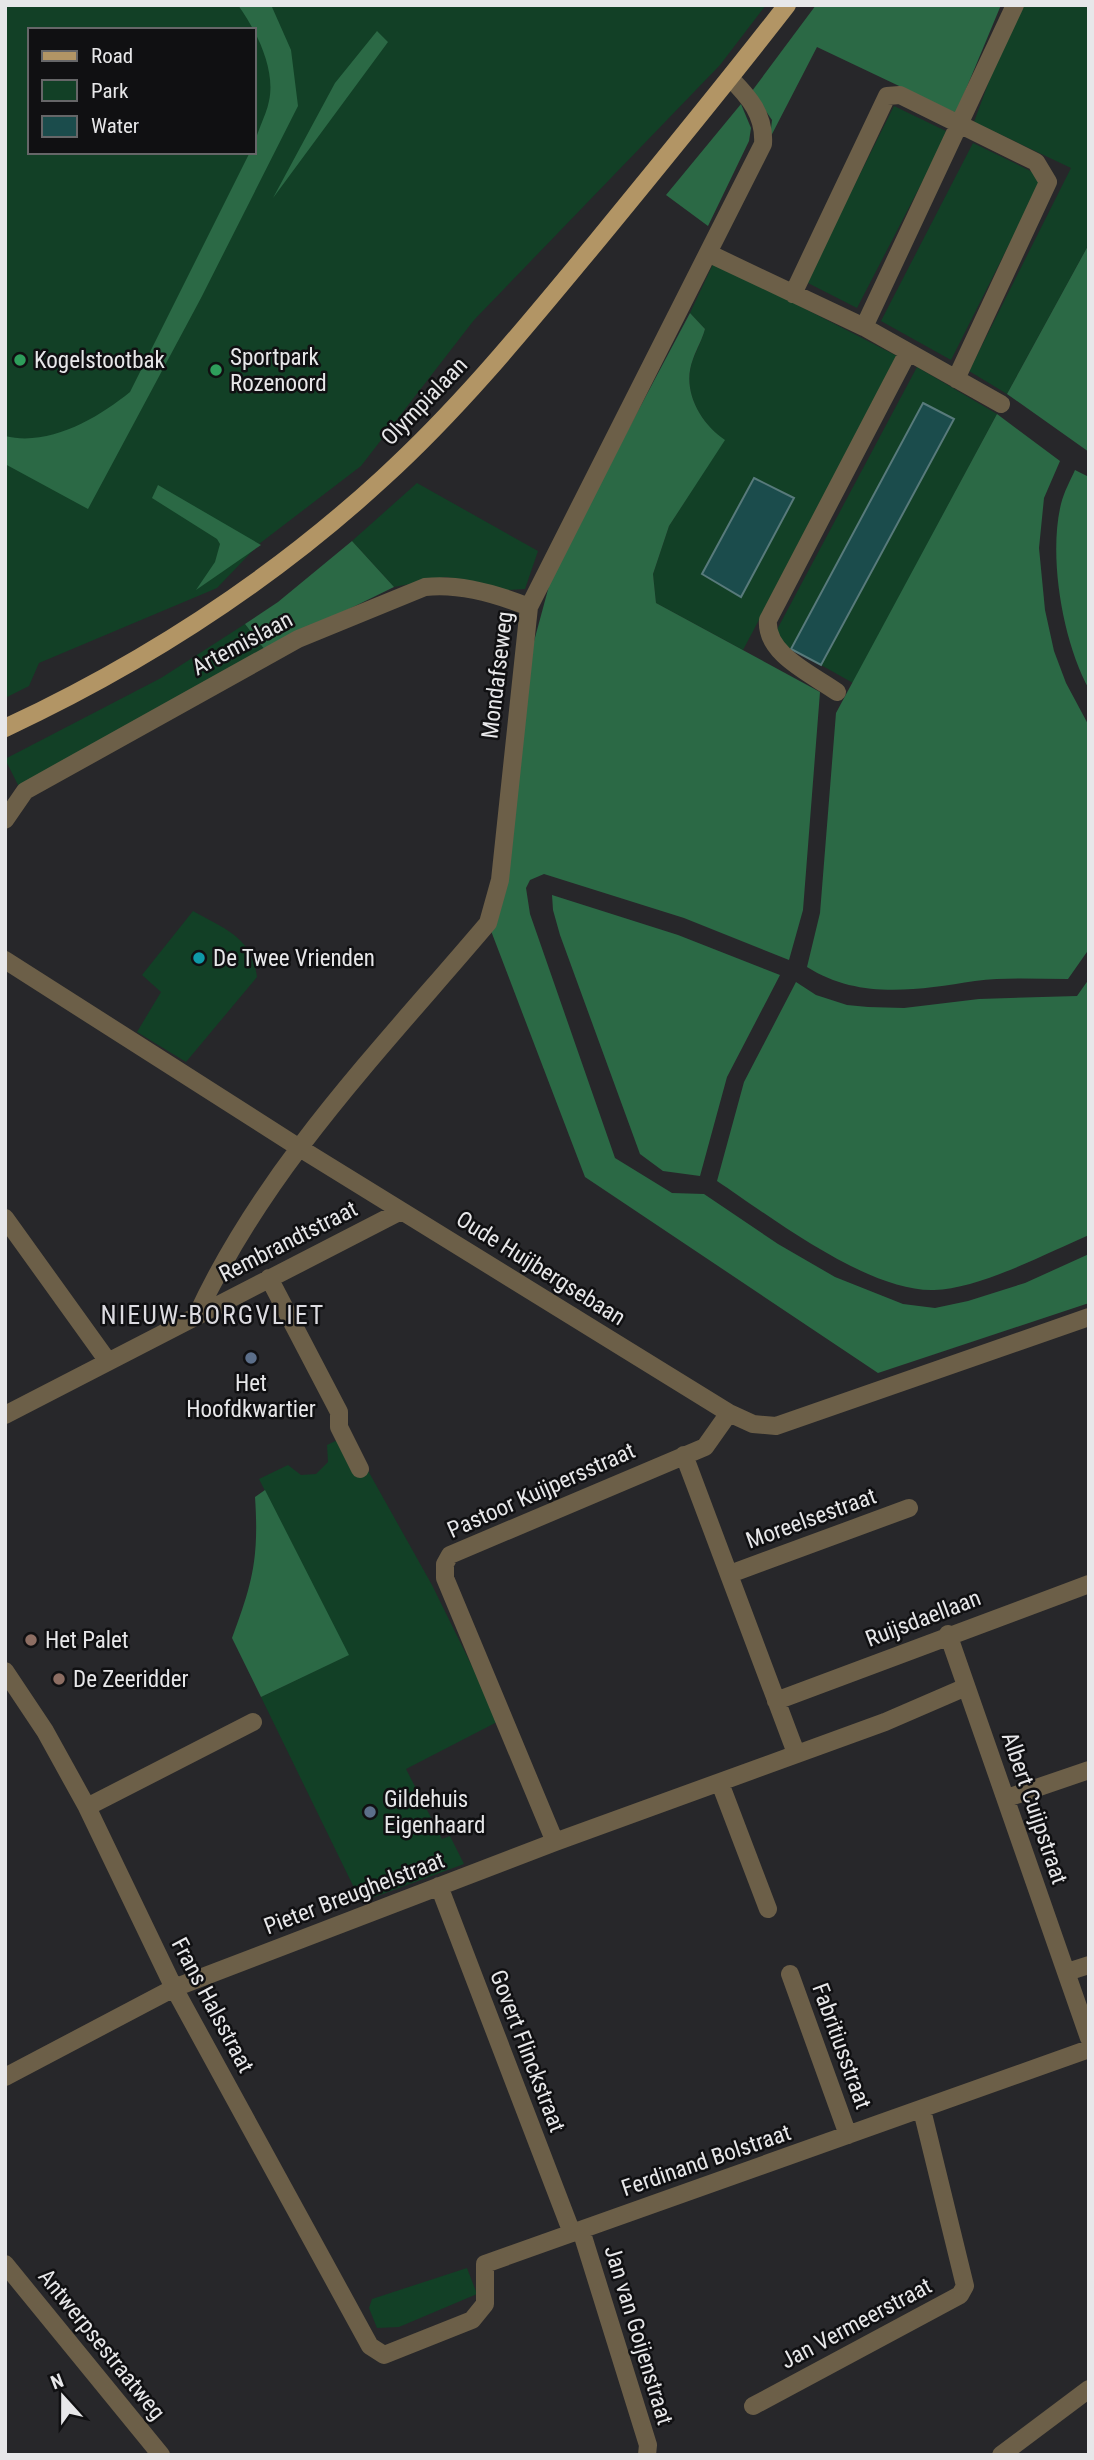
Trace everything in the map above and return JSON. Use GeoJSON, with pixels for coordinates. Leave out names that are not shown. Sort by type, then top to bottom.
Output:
{"type":"FeatureCollection","features":[{"type":"Feature","properties":{"kind":"main road","name":"Olympialaan"},"geometry":{"type":"LineString","coordinates":[[5,728],[110,675],[188,628],[291,555],[382,479],[518,337],[787,5]]}},
{"type":"Feature","properties":{"kind":"street"},"geometry":{"type":"LineString","coordinates":[[864,327],[1014,5]]}},
{"type":"Feature","properties":{"kind":"street","name":"Mondafseweg"},"geometry":{"type":"LineString","coordinates":[[298,1147],[488,923],[500,880],[529,607],[710,254],[763,144],[764,129],[753,103],[730,78]]}},
{"type":"Feature","properties":{"kind":"street"},"geometry":{"type":"LineString","coordinates":[[793,294],[887,96],[900,95],[1035,162],[1048,182],[956,379]]}},
{"type":"Feature","properties":{"kind":"street"},"geometry":{"type":"LineString","coordinates":[[710,254],[864,327],[1001,404]]}},
{"type":"Feature","properties":{"kind":"street"},"geometry":{"type":"LineString","coordinates":[[837,692],[776,649],[767,635],[768,620],[908,352]]}},
{"type":"Feature","properties":{"kind":"street","name":"Artemislaan"},"geometry":{"type":"LineString","coordinates":[[5,820],[25,791],[298,639],[425,587],[446,584],[509,599],[529,607]]}},
{"type":"Feature","properties":{"kind":"street","name":"Oude Huijbergsebaan"},"geometry":{"type":"LineString","coordinates":[[5,960],[401,1211],[729,1413],[753,1424],[776,1426],[1089,1317]]}},
{"type":"Feature","properties":{"kind":"street","name":"Rembrandtstraat"},"geometry":{"type":"LineString","coordinates":[[197,1315],[215,1275],[298,1147]]}},
{"type":"Feature","properties":{"kind":"street","name":"Rembrandtstraat"},"geometry":{"type":"LineString","coordinates":[[5,1415],[107,1360],[401,1211]]}},
{"type":"Feature","properties":{"kind":"street"},"geometry":{"type":"LineString","coordinates":[[5,1218],[107,1360]]}},
{"type":"Feature","properties":{"kind":"street"},"geometry":{"type":"LineString","coordinates":[[269,1278],[339,1412],[339,1427],[360,1469]]}},
{"type":"Feature","properties":{"kind":"street","name":"Pastoor Kuijpersstraat"},"geometry":{"type":"LineString","coordinates":[[555,1842],[445,1578],[444,1564],[450,1555],[705,1447],[729,1413]]}},
{"type":"Feature","properties":{"kind":"street","name":"Moreelsestraat"},"geometry":{"type":"LineString","coordinates":[[684,1455],[796,1753]]}},
{"type":"Feature","properties":{"kind":"street","name":"Moreelsestraat"},"geometry":{"type":"LineString","coordinates":[[730,1574],[909,1508]]}},
{"type":"Feature","properties":{"kind":"street","name":"Ruijsdaellaan"},"geometry":{"type":"LineString","coordinates":[[776,1701],[948,1634],[1089,1584]]}},
{"type":"Feature","properties":{"kind":"street","name":"Albert Cuijpstraat"},"geometry":{"type":"LineString","coordinates":[[948,1634],[1089,2038]]}},
{"type":"Feature","properties":{"kind":"street","name":"Frans Halsstraat"},"geometry":{"type":"LineString","coordinates":[[5,1671],[44,1731],[87,1807],[174,1988],[370,2346],[384,2356]]}},
{"type":"Feature","properties":{"kind":"street","name":"Pieter Breughelstraat"},"geometry":{"type":"LineString","coordinates":[[5,2077],[174,1988],[555,1842],[885,1722],[966,1687]]}},
{"type":"Feature","properties":{"kind":"street"},"geometry":{"type":"LineString","coordinates":[[87,1807],[253,1722]]}},
{"type":"Feature","properties":{"kind":"street"},"geometry":{"type":"LineString","coordinates":[[1007,1798],[1089,1770]]}},
{"type":"Feature","properties":{"kind":"street"},"geometry":{"type":"LineString","coordinates":[[720,1783],[768,1909]]}},
{"type":"Feature","properties":{"kind":"street","name":"Govert Flinckstraat"},"geometry":{"type":"LineString","coordinates":[[439,1886],[576,2231]]}},
{"type":"Feature","properties":{"kind":"street"},"geometry":{"type":"LineString","coordinates":[[1067,1972],[1089,1965]]}},
{"type":"Feature","properties":{"kind":"street","name":"Fabritiusstraat"},"geometry":{"type":"LineString","coordinates":[[790,1974],[848,2135]]}},
{"type":"Feature","properties":{"kind":"street","name":"Ferdinand Bolstraat"},"geometry":{"type":"LineString","coordinates":[[384,2356],[472,2320],[485,2304],[485,2264],[1089,2049]]}},
{"type":"Feature","properties":{"kind":"street","name":"Jan Vermeerstraat"},"geometry":{"type":"LineString","coordinates":[[753,2406],[960,2295],[965,2286],[922,2110]]}},
{"type":"Feature","properties":{"kind":"street","name":"Jan van Goijenstraat"},"geometry":{"type":"LineString","coordinates":[[576,2231],[648,2445],[647,2455]]}},
{"type":"Feature","properties":{"kind":"street","name":"Antwerpsestraatweg"},"geometry":{"type":"LineString","coordinates":[[5,2264],[161,2455]]}},
{"type":"Feature","properties":{"kind":"street"},"geometry":{"type":"LineString","coordinates":[[1001,2455],[1089,2389]]}},
{"type":"Feature","properties":{"kind":"green space","name":"Sportpark Rozenoord"},"geometry":{"type":"Polygon","coordinates":[[[5,5],[766,5],[720,65],[474,320],[361,466],[259,544],[217,588],[39,663],[29,686],[5,698],[5,5]]]}},
{"type":"Feature","properties":{"kind":"green space"},"geometry":{"type":"Polygon","coordinates":[[[238,5],[272,7],[291,50],[298,106],[201,298],[88,509],[5,464],[5,436],[22,438],[55,434],[88,420],[130,392],[249,154],[256,154],[256,139],[267,107],[270,76],[256,28],[251,26],[238,5]]]}},
{"type":"Feature","properties":{"kind":"green space"},"geometry":{"type":"Polygon","coordinates":[[[816,5],[1001,5],[956,113],[817,47],[770,138],[772,120],[752,91],[816,5]]]}},
{"type":"Feature","properties":{"kind":"green space"},"geometry":{"type":"Polygon","coordinates":[[[1017,5],[1089,5],[1089,244],[1007,394],[969,371],[1071,168],[974,122],[1017,5]]]}},
{"type":"Feature","properties":{"kind":"green space"},"geometry":{"type":"Polygon","coordinates":[[[377,31],[388,42],[273,198],[335,83],[377,31]]]}},
{"type":"Feature","properties":{"kind":"green space"},"geometry":{"type":"Polygon","coordinates":[[[741,104],[751,128],[749,141],[708,226],[666,195],[741,104]]]}},
{"type":"Feature","properties":{"kind":"green space"},"geometry":{"type":"Polygon","coordinates":[[[894,106],[948,132],[857,308],[806,282],[894,106]]]}},
{"type":"Feature","properties":{"kind":"green space"},"geometry":{"type":"Polygon","coordinates":[[[973,143],[1043,177],[951,360],[881,321],[973,143]]]}},
{"type":"Feature","properties":{"kind":"green space"},"geometry":{"type":"Polygon","coordinates":[[[1089,244],[1089,452],[1007,394],[1089,244]]]}},
{"type":"Feature","properties":{"kind":"green space"},"geometry":{"type":"Polygon","coordinates":[[[714,262],[899,357],[743,650],[656,603],[653,574],[669,526],[724,440],[700,415],[689,382],[693,359],[705,329],[690,313],[714,262]]]}},
{"type":"Feature","properties":{"kind":"green space"},"geometry":{"type":"Polygon","coordinates":[[[690,313],[705,329],[690,371],[691,394],[708,425],[725,440],[669,526],[653,574],[656,603],[820,692],[803,910],[789,960],[684,918],[544,874],[530,880],[526,888],[530,914],[615,1158],[672,1193],[704,1194],[778,1244],[835,1277],[903,1304],[935,1308],[968,1301],[1025,1283],[1089,1254],[1089,1303],[878,1373],[585,1177],[488,923],[533,645],[553,571],[690,313]]]}},
{"type":"Feature","properties":{"kind":"green space"},"geometry":{"type":"Polygon","coordinates":[[[917,367],[997,414],[853,683],[821,665],[953,419],[923,404],[791,649],[772,639],[917,367]]]}},
{"type":"Feature","properties":{"kind":"green space"},"geometry":{"type":"Polygon","coordinates":[[[997,414],[1060,461],[1044,498],[1039,548],[1045,610],[1054,651],[1066,683],[1089,726],[1089,949],[1068,979],[998,979],[889,990],[847,984],[807,967],[820,913],[836,713],[997,414]]]}},
{"type":"Feature","properties":{"kind":"green space"},"geometry":{"type":"Polygon","coordinates":[[[1075,470],[1089,477],[1089,689],[1065,624],[1057,573],[1057,525],[1065,491],[1075,470]]]}},
{"type":"Feature","properties":{"kind":"green space"},"geometry":{"type":"Polygon","coordinates":[[[417,483],[538,551],[525,589],[507,590],[446,577],[394,587],[352,541],[417,483]]]}},
{"type":"Feature","properties":{"kind":"green space"},"geometry":{"type":"Polygon","coordinates":[[[158,485],[261,545],[196,590],[215,562],[220,544],[217,539],[152,498],[158,485]]]}},
{"type":"Feature","properties":{"kind":"green space"},"geometry":{"type":"Polygon","coordinates":[[[352,541],[394,587],[265,650],[245,624],[278,602],[352,541]]]}},
{"type":"Feature","properties":{"kind":"green space"},"geometry":{"type":"Polygon","coordinates":[[[245,624],[265,650],[19,787],[5,759],[161,678],[245,624]]]}},
{"type":"Feature","properties":{"kind":"green space"},"geometry":{"type":"Polygon","coordinates":[[[552,895],[678,935],[780,975],[727,1077],[700,1176],[663,1171],[640,1154],[560,935],[552,895]]]}},
{"type":"Feature","properties":{"kind":"green space"},"geometry":{"type":"Polygon","coordinates":[[[193,911],[226,929],[243,943],[254,963],[257,977],[186,1062],[137,1032],[161,992],[142,975],[193,911]]]}},
{"type":"Feature","properties":{"kind":"green space"},"geometry":{"type":"Polygon","coordinates":[[[1089,979],[1089,1235],[1013,1269],[971,1284],[934,1290],[908,1287],[880,1279],[821,1250],[717,1181],[744,1082],[796,982],[816,995],[847,1005],[904,1008],[979,999],[1077,996],[1089,979]]]}},
{"type":"Feature","properties":{"kind":"green space"},"geometry":{"type":"Polygon","coordinates":[[[348,1435],[432,1585],[499,1721],[406,1769],[442,1839],[450,1836],[464,1864],[361,1902],[261,1697],[348,1655],[259,1479],[288,1465],[301,1475],[316,1474],[328,1462],[327,1445],[348,1435]]]}},
{"type":"Feature","properties":{"kind":"green space"},"geometry":{"type":"Polygon","coordinates":[[[265,1490],[349,1655],[261,1697],[232,1638],[253,1569],[255,1497],[265,1490]]]}},
{"type":"Feature","properties":{"kind":"green space"},"geometry":{"type":"Polygon","coordinates":[[[467,2268],[477,2294],[399,2327],[377,2328],[369,2308],[372,2299],[467,2268]]]}},
{"type":"Feature","properties":{"kind":"water"},"geometry":{"type":"Polygon","coordinates":[[[923,403],[954,419],[821,665],[791,649],[923,403]]]}},
{"type":"Feature","properties":{"kind":"water"},"geometry":{"type":"Polygon","coordinates":[[[754,478],[794,498],[741,597],[702,574],[754,478]]]}},
{"type":"Feature","properties":{"kind":"place","name":"Kogelstootbak"},"geometry":{"type":"Point","coordinates":[20,360]}},
{"type":"Feature","properties":{"kind":"place","name":"Sportpark Rozenoord"},"geometry":{"type":"Point","coordinates":[216,370]}},
{"type":"Feature","properties":{"kind":"place","name":"De Twee Vrienden"},"geometry":{"type":"Point","coordinates":[199,958]}},
{"type":"Feature","properties":{"kind":"place","name":"Het Hoofdkwartier"},"geometry":{"type":"Point","coordinates":[251,1358]}},
{"type":"Feature","properties":{"kind":"place","name":"Het Palet"},"geometry":{"type":"Point","coordinates":[31,1640]}},
{"type":"Feature","properties":{"kind":"place","name":"De Zeeridder"},"geometry":{"type":"Point","coordinates":[59,1679]}},
{"type":"Feature","properties":{"kind":"place","name":"Gildehuis Eigenhaard"},"geometry":{"type":"Point","coordinates":[370,1812]}},
{"type":"Feature","properties":{"kind":"district","name":"NIEUW-BORGVLIET"},"geometry":{"type":"Point","coordinates":[213,1315]}}]}
